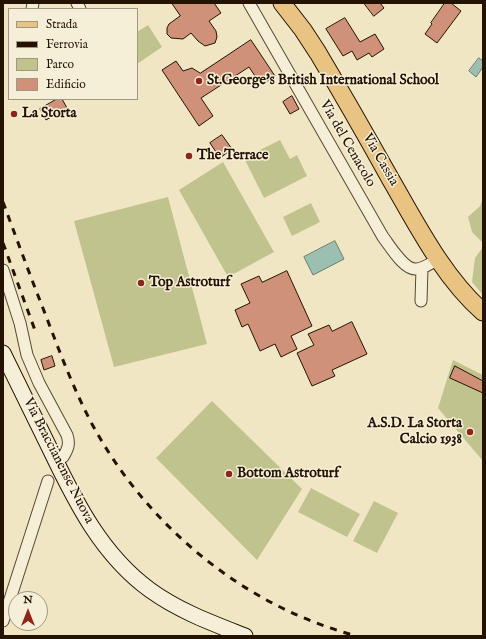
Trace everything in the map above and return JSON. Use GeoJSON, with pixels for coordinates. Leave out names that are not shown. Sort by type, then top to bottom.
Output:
{"type":"FeatureCollection","features":[{"type":"Feature","properties":{"kind":"main road","name":"Via Cassia"},"geometry":{"type":"LineString","coordinates":[[282,3],[303,30],[318,53],[439,259],[453,280],[470,301],[483,312]]}},
{"type":"Feature","properties":{"kind":"main road","name":"Via Braccianense Nuova"},"geometry":{"type":"LineString","coordinates":[[3,353],[78,506],[98,538],[113,557],[139,581],[176,606],[203,620],[245,636]]}},
{"type":"Feature","properties":{"kind":"street","name":"Via del Cenacolo"},"geometry":{"type":"LineString","coordinates":[[248,3],[383,237],[407,266],[416,269],[422,268]]}},
{"type":"Feature","properties":{"kind":"street"},"geometry":{"type":"LineString","coordinates":[[421,301],[422,268],[439,259]]}},
{"type":"Feature","properties":{"kind":"street"},"geometry":{"type":"LineString","coordinates":[[3,270],[20,323],[27,355],[39,383],[67,435],[69,442],[68,450],[63,457]]}},
{"type":"Feature","properties":{"kind":"street"},"geometry":{"type":"LineString","coordinates":[[3,621],[48,481]]}},
{"type":"Feature","properties":{"kind":"green space"},"geometry":{"type":"Polygon","coordinates":[[[148,25],[162,47],[138,63],[138,31],[148,25]]]}},
{"type":"Feature","properties":{"kind":"green space"},"geometry":{"type":"Polygon","coordinates":[[[280,140],[290,159],[297,155],[307,176],[264,198],[244,158],[280,140]]]}},
{"type":"Feature","properties":{"kind":"green space"},"geometry":{"type":"Polygon","coordinates":[[[223,162],[274,252],[228,277],[179,190],[223,162]]]}},
{"type":"Feature","properties":{"kind":"green space","name":"Top Astroturf"},"geometry":{"type":"Polygon","coordinates":[[[168,197],[207,344],[114,367],[74,221],[168,197]]]}},
{"type":"Feature","properties":{"kind":"green space"},"geometry":{"type":"Polygon","coordinates":[[[483,198],[483,243],[472,232],[468,217],[480,206],[483,198]]]}},
{"type":"Feature","properties":{"kind":"green space"},"geometry":{"type":"Polygon","coordinates":[[[311,203],[320,222],[292,236],[283,217],[311,203]]]}},
{"type":"Feature","properties":{"kind":"green space"},"geometry":{"type":"Polygon","coordinates":[[[483,247],[483,295],[472,282],[475,258],[483,247]]]}},
{"type":"Feature","properties":{"kind":"green space","name":"A.S.D. La Storta Calcio 1938"},"geometry":{"type":"Polygon","coordinates":[[[453,360],[483,375],[483,461],[438,408],[453,360]]]}},
{"type":"Feature","properties":{"kind":"green space","name":"Bottom Astroturf"},"geometry":{"type":"Polygon","coordinates":[[[212,401],[302,489],[257,560],[156,458],[212,401]]]}},
{"type":"Feature","properties":{"kind":"green space"},"geometry":{"type":"Polygon","coordinates":[[[311,488],[360,514],[347,537],[298,512],[311,488]]]}},
{"type":"Feature","properties":{"kind":"green space"},"geometry":{"type":"Polygon","coordinates":[[[374,501],[398,513],[377,553],[353,541],[374,501]]]}},
{"type":"Feature","properties":{"kind":"shaded area"},"geometry":{"type":"Polygon","coordinates":[[[479,58],[483,61],[483,67],[476,77],[469,71],[479,58]]]}},
{"type":"Feature","properties":{"kind":"shaded area"},"geometry":{"type":"Polygon","coordinates":[[[335,241],[344,259],[313,275],[304,257],[335,241]]]}},
{"type":"Feature","properties":{"kind":"building"},"geometry":{"type":"Polygon","coordinates":[[[172,3],[214,3],[221,13],[209,21],[216,31],[217,37],[215,43],[205,46],[191,33],[183,39],[171,38],[167,34],[167,28],[169,24],[180,16],[172,3]]]}},
{"type":"Feature","properties":{"kind":"building"},"geometry":{"type":"Polygon","coordinates":[[[364,3],[380,3],[384,8],[374,16],[364,3]]]}},
{"type":"Feature","properties":{"kind":"building"},"geometry":{"type":"Polygon","coordinates":[[[445,3],[451,3],[461,11],[437,43],[425,34],[445,3]]]}},
{"type":"Feature","properties":{"kind":"building"},"geometry":{"type":"Polygon","coordinates":[[[345,18],[360,42],[375,34],[384,49],[372,57],[369,53],[357,60],[352,51],[343,56],[326,29],[345,18]]]}},
{"type":"Feature","properties":{"kind":"building","name":"St.George's British International School"},"geometry":{"type":"Polygon","coordinates":[[[251,40],[275,76],[261,85],[249,67],[201,98],[213,116],[199,126],[162,70],[176,61],[183,71],[192,68],[200,73],[251,40]]]}},
{"type":"Feature","properties":{"kind":"building"},"geometry":{"type":"Polygon","coordinates":[[[292,96],[299,109],[290,114],[283,102],[292,96]]]}},
{"type":"Feature","properties":{"kind":"building"},"geometry":{"type":"Polygon","coordinates":[[[55,100],[63,100],[67,108],[46,120],[40,109],[55,100]]]}},
{"type":"Feature","properties":{"kind":"building"},"geometry":{"type":"Polygon","coordinates":[[[222,135],[232,149],[220,158],[210,143],[222,135]]]}},
{"type":"Feature","properties":{"kind":"building"},"geometry":{"type":"Polygon","coordinates":[[[287,271],[312,326],[291,336],[297,349],[281,357],[275,344],[260,351],[248,324],[242,327],[235,310],[250,303],[241,284],[259,276],[262,282],[287,271]]]}},
{"type":"Feature","properties":{"kind":"building"},"geometry":{"type":"Polygon","coordinates":[[[352,322],[367,354],[332,370],[335,376],[312,386],[297,353],[314,345],[308,334],[329,325],[332,331],[352,322]]]}},
{"type":"Feature","properties":{"kind":"building"},"geometry":{"type":"Polygon","coordinates":[[[52,356],[55,366],[44,370],[41,360],[52,356]]]}},
{"type":"Feature","properties":{"kind":"building"},"geometry":{"type":"Polygon","coordinates":[[[455,366],[483,381],[483,393],[450,378],[455,366]]]}},
{"type":"Feature","properties":{"kind":"railway"},"geometry":{"type":"LineString","coordinates":[[3,202],[29,273],[79,398],[92,424],[115,461],[141,496],[170,528],[203,557],[238,583],[276,605],[316,623],[357,636]]}},
{"type":"Feature","properties":{"kind":"railway"},"geometry":{"type":"LineString","coordinates":[[3,243],[36,333]]}},
{"type":"Feature","properties":{"kind":"place","name":"St.George's British International School"},"geometry":{"type":"Point","coordinates":[199,81]}},
{"type":"Feature","properties":{"kind":"place","name":"La Storta"},"geometry":{"type":"Point","coordinates":[14,114]}},
{"type":"Feature","properties":{"kind":"place","name":"The Terrace"},"geometry":{"type":"Point","coordinates":[189,156]}},
{"type":"Feature","properties":{"kind":"place","name":"Top Astroturf"},"geometry":{"type":"Point","coordinates":[141,283]}},
{"type":"Feature","properties":{"kind":"place","name":"A.S.D. La Storta Calcio 1938"},"geometry":{"type":"Point","coordinates":[470,432]}},
{"type":"Feature","properties":{"kind":"place","name":"Bottom Astroturf"},"geometry":{"type":"Point","coordinates":[229,474]}}]}
